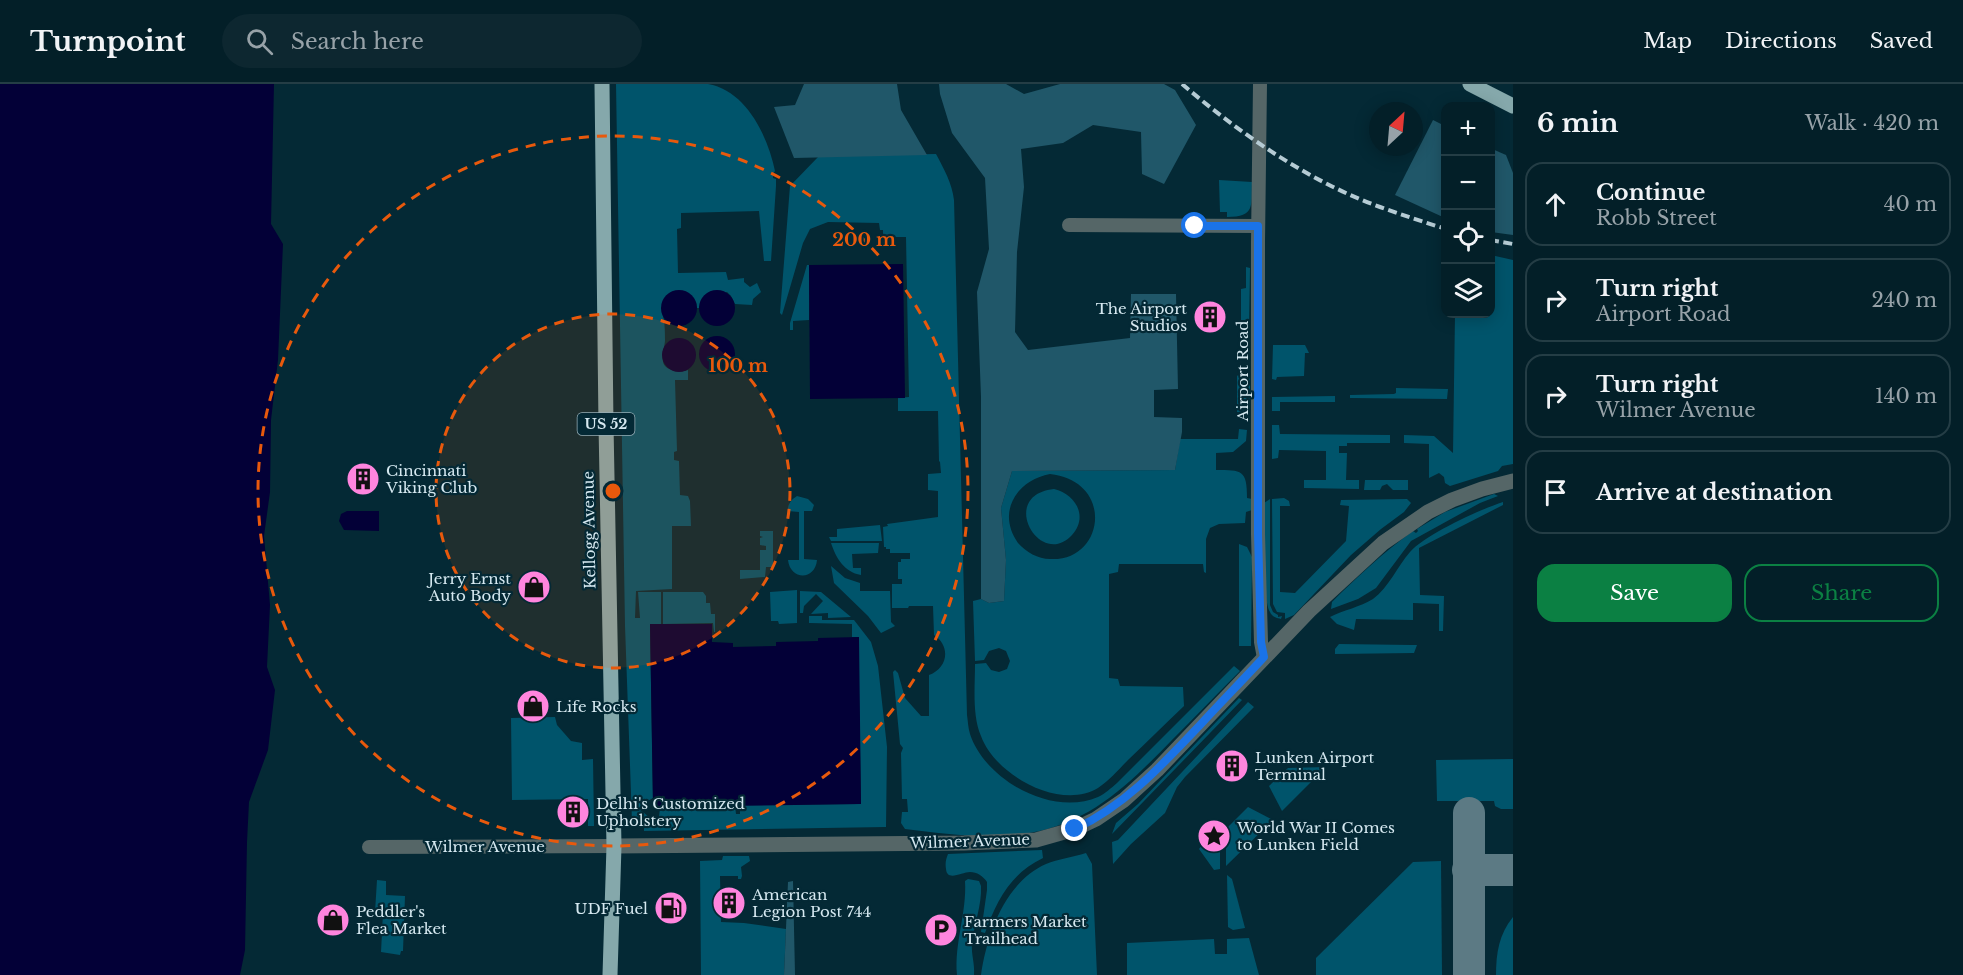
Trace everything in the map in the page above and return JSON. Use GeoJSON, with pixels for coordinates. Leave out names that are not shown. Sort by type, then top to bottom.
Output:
{"type":"FeatureCollection","features":[{"type":"Feature","properties":{"kind":"main road","name":"Kellogg Avenue"},"geometry":{"type":"LineString","coordinates":[[602,84],[614,846],[610,975]]}},
{"type":"Feature","properties":{"kind":"main road"},"geometry":{"type":"LineString","coordinates":[[1470,84],[1513,106]]}},
{"type":"Feature","properties":{"kind":"street","name":"Airport Road"},"geometry":{"type":"LineString","coordinates":[[1260,84],[1258,534],[1261,642],[1264,657]]}},
{"type":"Feature","properties":{"kind":"street"},"geometry":{"type":"LineString","coordinates":[[1069,225],[1258,226]]}},
{"type":"Feature","properties":{"kind":"street","name":"Wilmer Avenue"},"geometry":{"type":"LineString","coordinates":[[369,847],[964,843],[1036,840],[1054,836],[1096,819],[1124,800],[1157,771],[1309,611],[1383,543],[1405,527],[1452,500],[1513,481]]}},
{"type":"Feature","properties":{"kind":"shaded area"},"geometry":{"type":"Polygon","coordinates":[[[0,84],[274,84],[271,224],[283,244],[278,360],[271,420],[270,492],[264,536],[270,605],[267,667],[275,690],[268,750],[249,802],[245,950],[240,975],[0,975],[0,84]]]}},
{"type":"Feature","properties":{"kind":"shaded area"},"geometry":{"type":"Polygon","coordinates":[[[616,84],[708,84],[722,88],[734,96],[754,117],[772,158],[775,171],[773,178],[776,179],[771,261],[764,261],[759,211],[681,213],[681,228],[677,229],[678,273],[726,272],[728,280],[744,278],[744,282],[750,287],[757,283],[761,292],[753,299],[752,305],[735,304],[727,292],[699,308],[696,302],[662,312],[665,334],[663,362],[665,366],[673,370],[688,370],[688,380],[675,380],[677,451],[674,452],[674,460],[679,461],[680,495],[688,496],[690,501],[691,526],[672,526],[672,589],[636,591],[635,618],[640,618],[638,592],[661,592],[661,624],[650,625],[653,798],[644,803],[642,811],[655,820],[659,817],[660,807],[735,805],[736,814],[740,814],[740,805],[861,804],[858,637],[852,637],[852,624],[809,623],[809,616],[822,616],[822,620],[854,620],[871,642],[878,666],[887,747],[886,827],[644,831],[644,828],[635,825],[632,821],[625,626],[616,84]]]}},
{"type":"Feature","properties":{"kind":"shaded area"},"geometry":{"type":"Polygon","coordinates":[[[804,84],[897,84],[901,110],[927,155],[794,158],[774,107],[795,105],[804,84]]]}},
{"type":"Feature","properties":{"kind":"shaded area"},"geometry":{"type":"Polygon","coordinates":[[[939,84],[1006,84],[1024,94],[1060,84],[1164,84],[1175,90],[1196,125],[1164,184],[1142,174],[1141,132],[1093,125],[1063,143],[1021,149],[1024,187],[1017,252],[1015,332],[1028,350],[1130,338],[1131,294],[1176,294],[1178,389],[1154,390],[1154,417],[1182,418],[1182,432],[1175,470],[1012,471],[1001,508],[1006,560],[1004,601],[989,603],[981,599],[981,397],[977,292],[989,249],[985,178],[952,133],[939,84]]]}},
{"type":"Feature","properties":{"kind":"shaded area"},"geometry":{"type":"Polygon","coordinates":[[[1433,120],[1441,124],[1441,216],[1395,195],[1415,156],[1423,156],[1423,140],[1433,120]]]}},
{"type":"Feature","properties":{"kind":"shaded area"},"geometry":{"type":"Polygon","coordinates":[[[1495,150],[1506,155],[1513,173],[1513,235],[1495,233],[1495,150]]]}},
{"type":"Feature","properties":{"kind":"shaded area"},"geometry":{"type":"Polygon","coordinates":[[[936,154],[950,182],[954,200],[967,715],[970,734],[978,751],[1005,779],[1041,798],[1061,802],[1080,802],[1098,797],[1117,783],[1234,666],[1240,671],[1141,771],[1108,799],[1072,820],[1051,828],[1014,835],[936,833],[905,829],[901,823],[902,812],[908,812],[907,799],[902,799],[901,753],[903,748],[900,744],[893,672],[895,670],[898,673],[905,698],[921,716],[929,716],[929,675],[940,667],[945,656],[943,645],[934,635],[933,606],[892,608],[892,584],[902,584],[902,579],[898,579],[898,562],[901,562],[901,559],[910,559],[910,553],[890,553],[890,549],[884,547],[883,527],[888,526],[887,524],[938,517],[938,491],[928,490],[928,474],[941,473],[938,411],[898,411],[898,398],[909,397],[906,237],[883,237],[883,230],[880,230],[879,223],[828,222],[810,229],[803,243],[782,315],[780,313],[790,186],[819,156],[936,154]]]}},
{"type":"Feature","properties":{"kind":"shaded area"},"geometry":{"type":"Polygon","coordinates":[[[1219,180],[1252,182],[1251,203],[1247,212],[1243,215],[1227,217],[1227,212],[1220,212],[1219,180]]]}},
{"type":"Feature","properties":{"kind":"shaded area"},"geometry":{"type":"Polygon","coordinates":[[[1495,256],[1513,260],[1513,464],[1450,486],[1445,483],[1444,477],[1439,473],[1429,478],[1429,444],[1404,443],[1404,435],[1434,436],[1453,453],[1455,318],[1495,318],[1495,256]]]}},
{"type":"Feature","properties":{"kind":"shaded area"},"geometry":{"type":"Polygon","coordinates":[[[903,264],[905,398],[810,399],[809,265],[903,264]]]}},
{"type":"Feature","properties":{"kind":"shaded area"},"geometry":{"type":"Polygon","coordinates":[[[807,265],[809,265],[809,320],[793,321],[793,330],[790,330],[790,323],[807,265]]]}},
{"type":"Feature","properties":{"kind":"shaded area"},"geometry":{"type":"Polygon","coordinates":[[[1246,267],[1250,268],[1249,329],[1241,335],[1241,289],[1246,288],[1246,267]]]}},
{"type":"Feature","properties":{"kind":"shaded area"},"geometry":{"type":"Polygon","coordinates":[[[679,290],[691,296],[697,308],[691,320],[679,326],[667,320],[661,308],[667,296],[679,290]]]}},
{"type":"Feature","properties":{"kind":"shaded area"},"geometry":{"type":"Polygon","coordinates":[[[717,290],[730,295],[735,308],[730,321],[717,326],[704,321],[699,308],[704,295],[717,290]]]}},
{"type":"Feature","properties":{"kind":"shaded area"},"geometry":{"type":"Polygon","coordinates":[[[717,336],[730,341],[735,354],[730,367],[717,372],[704,367],[699,354],[704,341],[717,336]]]}},
{"type":"Feature","properties":{"kind":"shaded area"},"geometry":{"type":"Polygon","coordinates":[[[679,338],[691,343],[696,355],[691,367],[679,372],[667,367],[662,355],[667,343],[679,338]]]}},
{"type":"Feature","properties":{"kind":"shaded area"},"geometry":{"type":"Polygon","coordinates":[[[1273,345],[1305,345],[1309,353],[1305,353],[1304,376],[1272,379],[1273,345]]]}},
{"type":"Feature","properties":{"kind":"shaded area"},"geometry":{"type":"Polygon","coordinates":[[[1242,372],[1250,377],[1250,406],[1243,414],[1237,412],[1237,376],[1242,372]]]}},
{"type":"Feature","properties":{"kind":"shaded area"},"geometry":{"type":"Polygon","coordinates":[[[1396,388],[1448,389],[1447,399],[1350,398],[1350,395],[1394,394],[1396,388]]]}},
{"type":"Feature","properties":{"kind":"shaded area"},"geometry":{"type":"Polygon","coordinates":[[[1335,396],[1335,402],[1280,402],[1280,411],[1272,411],[1272,397],[1335,396]]]}},
{"type":"Feature","properties":{"kind":"shaded area"},"geometry":{"type":"Polygon","coordinates":[[[1272,425],[1279,425],[1280,434],[1390,435],[1390,443],[1347,443],[1347,446],[1339,446],[1339,453],[1347,453],[1346,480],[1359,480],[1359,489],[1304,488],[1304,480],[1326,480],[1326,451],[1279,450],[1278,458],[1272,459],[1272,425]]]}},
{"type":"Feature","properties":{"kind":"shaded area"},"geometry":{"type":"Polygon","coordinates":[[[1239,429],[1247,430],[1246,441],[1233,452],[1216,453],[1216,470],[1232,470],[1241,473],[1246,482],[1247,498],[1252,499],[1252,510],[1246,512],[1245,523],[1219,524],[1210,528],[1206,539],[1206,573],[1203,564],[1119,564],[1118,572],[1109,574],[1109,678],[1118,679],[1120,686],[1183,687],[1184,706],[1098,788],[1083,794],[1066,795],[1048,792],[1014,776],[988,750],[978,728],[975,664],[986,663],[991,670],[999,672],[1007,669],[1010,661],[1006,651],[999,648],[989,651],[984,660],[975,661],[973,601],[981,599],[989,603],[1004,601],[1006,560],[1001,508],[1012,471],[1175,470],[1180,439],[1238,439],[1239,429]],[[1050,474],[1038,477],[1020,490],[1013,499],[1009,520],[1012,531],[1018,543],[1032,554],[1050,559],[1068,556],[1082,548],[1091,535],[1095,520],[1093,505],[1085,491],[1071,480],[1050,474]]]}},
{"type":"Feature","properties":{"kind":"shaded area"},"geometry":{"type":"Polygon","coordinates":[[[1365,480],[1408,480],[1408,490],[1393,490],[1387,484],[1380,490],[1364,490],[1365,480]]]}},
{"type":"Feature","properties":{"kind":"shaded area"},"geometry":{"type":"Polygon","coordinates":[[[1054,489],[1073,501],[1079,513],[1079,520],[1072,535],[1060,543],[1048,543],[1037,537],[1026,515],[1028,504],[1037,494],[1054,489]]]}},
{"type":"Feature","properties":{"kind":"shaded area"},"geometry":{"type":"Polygon","coordinates":[[[1494,494],[1498,496],[1480,503],[1411,541],[1376,588],[1358,599],[1331,609],[1332,602],[1381,556],[1413,531],[1416,533],[1417,529],[1445,512],[1494,494]]]}},
{"type":"Feature","properties":{"kind":"shaded area"},"geometry":{"type":"Polygon","coordinates":[[[797,496],[808,499],[814,505],[812,511],[804,511],[804,559],[817,560],[812,572],[807,575],[793,571],[788,560],[799,560],[799,512],[788,511],[790,502],[797,496]]]}},
{"type":"Feature","properties":{"kind":"shaded area"},"geometry":{"type":"Polygon","coordinates":[[[1284,498],[1289,501],[1290,506],[1280,506],[1280,592],[1295,593],[1346,541],[1349,506],[1340,505],[1341,500],[1407,499],[1411,503],[1404,512],[1351,555],[1294,615],[1285,619],[1285,613],[1277,612],[1273,604],[1272,499],[1284,498]]]}},
{"type":"Feature","properties":{"kind":"shaded area"},"geometry":{"type":"Polygon","coordinates":[[[1270,499],[1270,605],[1278,617],[1282,616],[1281,619],[1271,614],[1267,605],[1264,503],[1270,499]]]}},
{"type":"Feature","properties":{"kind":"shaded area"},"geometry":{"type":"Polygon","coordinates":[[[1503,502],[1503,505],[1419,548],[1420,595],[1444,596],[1443,631],[1439,631],[1439,604],[1413,603],[1413,620],[1356,619],[1354,630],[1337,624],[1330,617],[1373,599],[1384,589],[1410,552],[1440,530],[1503,502]]]}},
{"type":"Feature","properties":{"kind":"shaded area"},"geometry":{"type":"Polygon","coordinates":[[[347,511],[379,511],[379,531],[344,530],[339,521],[341,514],[347,511]]]}},
{"type":"Feature","properties":{"kind":"shaded area"},"geometry":{"type":"Polygon","coordinates":[[[880,525],[882,541],[831,541],[829,537],[837,537],[837,529],[880,525]]]}},
{"type":"Feature","properties":{"kind":"shaded area"},"geometry":{"type":"Polygon","coordinates":[[[760,531],[773,531],[773,567],[766,567],[765,577],[740,579],[740,570],[760,570],[760,550],[766,550],[766,546],[760,545],[760,538],[763,537],[760,536],[760,531]]]}},
{"type":"Feature","properties":{"kind":"shaded area"},"geometry":{"type":"Polygon","coordinates":[[[831,543],[879,543],[878,553],[852,554],[853,568],[861,568],[861,575],[845,568],[835,554],[831,543]]]}},
{"type":"Feature","properties":{"kind":"shaded area"},"geometry":{"type":"Polygon","coordinates":[[[1239,544],[1247,547],[1252,557],[1251,646],[1239,646],[1239,544]]]}},
{"type":"Feature","properties":{"kind":"shaded area"},"geometry":{"type":"Polygon","coordinates":[[[831,566],[845,578],[860,583],[860,591],[890,591],[891,622],[895,626],[881,633],[868,616],[834,583],[831,566]]]}},
{"type":"Feature","properties":{"kind":"shaded area"},"geometry":{"type":"Polygon","coordinates":[[[797,590],[797,623],[779,624],[778,621],[771,621],[770,592],[797,590]]]}},
{"type":"Feature","properties":{"kind":"shaded area"},"geometry":{"type":"Polygon","coordinates":[[[800,591],[821,592],[851,617],[828,618],[828,613],[811,614],[823,601],[816,594],[804,606],[803,613],[800,613],[800,591]]]}},
{"type":"Feature","properties":{"kind":"shaded area"},"geometry":{"type":"Polygon","coordinates":[[[663,592],[703,592],[706,596],[706,603],[710,603],[711,614],[715,614],[715,632],[713,623],[663,624],[663,592]]]}},
{"type":"Feature","properties":{"kind":"shaded area"},"geometry":{"type":"Polygon","coordinates":[[[650,624],[712,624],[712,642],[733,643],[733,647],[776,646],[776,642],[859,637],[861,804],[653,807],[650,624]]]}},
{"type":"Feature","properties":{"kind":"shaded area"},"geometry":{"type":"Polygon","coordinates":[[[1339,644],[1417,645],[1414,653],[1335,654],[1335,649],[1339,644]]]}},
{"type":"Feature","properties":{"kind":"shaded area"},"geometry":{"type":"Polygon","coordinates":[[[1239,698],[1242,700],[1112,834],[1116,823],[1138,804],[1239,698]]]}},
{"type":"Feature","properties":{"kind":"shaded area"},"geometry":{"type":"Polygon","coordinates":[[[1248,702],[1254,707],[1185,777],[1177,787],[1165,813],[1113,864],[1112,842],[1118,840],[1248,702]]]}},
{"type":"Feature","properties":{"kind":"shaded area"},"geometry":{"type":"Polygon","coordinates":[[[555,717],[557,725],[571,741],[582,743],[582,760],[593,759],[594,826],[588,826],[588,799],[512,800],[511,718],[555,717]]]}},
{"type":"Feature","properties":{"kind":"shaded area"},"geometry":{"type":"Polygon","coordinates":[[[1513,759],[1513,809],[1501,809],[1495,806],[1494,801],[1437,801],[1436,760],[1513,759]]]}},
{"type":"Feature","properties":{"kind":"shaded area"},"geometry":{"type":"Polygon","coordinates":[[[1326,767],[1282,811],[1269,786],[1288,768],[1326,767]]]}},
{"type":"Feature","properties":{"kind":"shaded area"},"geometry":{"type":"Polygon","coordinates":[[[1248,807],[1273,820],[1226,866],[1226,829],[1248,807]]]}},
{"type":"Feature","properties":{"kind":"shaded area"},"geometry":{"type":"Polygon","coordinates":[[[1220,821],[1220,869],[1214,870],[1199,849],[1202,845],[1199,843],[1203,838],[1217,839],[1216,833],[1209,833],[1220,821]]]}},
{"type":"Feature","properties":{"kind":"shaded area"},"geometry":{"type":"Polygon","coordinates":[[[1042,850],[1043,858],[1022,872],[1006,889],[985,933],[981,932],[987,882],[973,872],[949,875],[946,865],[948,854],[1042,850]]]}},
{"type":"Feature","properties":{"kind":"shaded area"},"geometry":{"type":"Polygon","coordinates":[[[1086,853],[1092,864],[1097,975],[981,975],[993,927],[1000,911],[1019,883],[1046,864],[1086,853]]]}},
{"type":"Feature","properties":{"kind":"shaded area"},"geometry":{"type":"Polygon","coordinates":[[[723,856],[749,856],[750,861],[741,867],[741,879],[738,879],[738,876],[720,876],[721,922],[786,929],[784,975],[701,975],[700,861],[722,860],[723,856]]]}},
{"type":"Feature","properties":{"kind":"shaded area"},"geometry":{"type":"Polygon","coordinates":[[[1441,861],[1442,975],[1316,975],[1316,958],[1413,862],[1441,861]]]}},
{"type":"Feature","properties":{"kind":"shaded area"},"geometry":{"type":"Polygon","coordinates":[[[1227,875],[1232,879],[1245,928],[1233,930],[1228,927],[1227,875]]]}},
{"type":"Feature","properties":{"kind":"shaded area"},"geometry":{"type":"Polygon","coordinates":[[[968,879],[979,881],[981,886],[972,943],[974,975],[957,975],[957,951],[965,881],[968,879]]]}},
{"type":"Feature","properties":{"kind":"shaded area"},"geometry":{"type":"Polygon","coordinates":[[[377,880],[386,881],[386,895],[405,896],[403,951],[400,955],[381,952],[383,913],[375,912],[377,880]]]}},
{"type":"Feature","properties":{"kind":"shaded area"},"geometry":{"type":"Polygon","coordinates":[[[793,881],[795,975],[784,975],[788,882],[793,881]]]}},
{"type":"Feature","properties":{"kind":"shaded area"},"geometry":{"type":"Polygon","coordinates":[[[1513,917],[1513,975],[1496,975],[1499,944],[1504,930],[1513,917]]]}},
{"type":"Feature","properties":{"kind":"shaded area"},"geometry":{"type":"Polygon","coordinates":[[[1249,938],[1259,975],[1127,975],[1127,943],[1214,939],[1215,954],[1227,954],[1227,939],[1249,938]]]}},
{"type":"Feature","properties":{"kind":"taxiway"},"geometry":{"type":"LineString","coordinates":[[1469,813],[1469,975]]}},
{"type":"Feature","properties":{"kind":"taxiway"},"geometry":{"type":"LineString","coordinates":[[1468,870],[1513,870]]}},
{"type":"Feature","properties":{"kind":"railway"},"geometry":{"type":"LineString","coordinates":[[1182,84],[1227,121],[1300,169],[1353,196],[1441,227]]}},
{"type":"Feature","properties":{"kind":"railway"},"geometry":{"type":"LineString","coordinates":[[1495,241],[1513,244]]}},
{"type":"Feature","properties":{"kind":"place","name":"The Airport Studios"},"geometry":{"type":"Point","coordinates":[1210,317]}},
{"type":"Feature","properties":{"kind":"place","name":"Cincinnati Viking Club"},"geometry":{"type":"Point","coordinates":[363,479]}},
{"type":"Feature","properties":{"kind":"place","name":"Jerry Ernst Auto Body"},"geometry":{"type":"Point","coordinates":[534,587]}},
{"type":"Feature","properties":{"kind":"place","name":"Life Rocks"},"geometry":{"type":"Point","coordinates":[533,706]}},
{"type":"Feature","properties":{"kind":"place","name":"Lunken Airport Terminal"},"geometry":{"type":"Point","coordinates":[1232,766]}},
{"type":"Feature","properties":{"kind":"place","name":"Delhi's Customized Upholstery"},"geometry":{"type":"Point","coordinates":[573,812]}},
{"type":"Feature","properties":{"kind":"place","name":"World War II Comes to Lunken Field"},"geometry":{"type":"Point","coordinates":[1214,836]}},
{"type":"Feature","properties":{"kind":"place","name":"American Legion Post 744"},"geometry":{"type":"Point","coordinates":[729,903]}},
{"type":"Feature","properties":{"kind":"place","name":"UDF Fuel"},"geometry":{"type":"Point","coordinates":[671,908]}},
{"type":"Feature","properties":{"kind":"place","name":"Peddler's Flea Market"},"geometry":{"type":"Point","coordinates":[333,920]}},
{"type":"Feature","properties":{"kind":"place","name":"Farmers Market Trailhead"},"geometry":{"type":"Point","coordinates":[941,930]}},
{"type":"Feature","properties":{"kind":"route"},"geometry":{"type":"LineString","coordinates":[[1075,829],[1096,819],[1124,800],[1157,771],[1264,657],[1261,642],[1258,534],[1258,226],[1195,226]]}}]}
